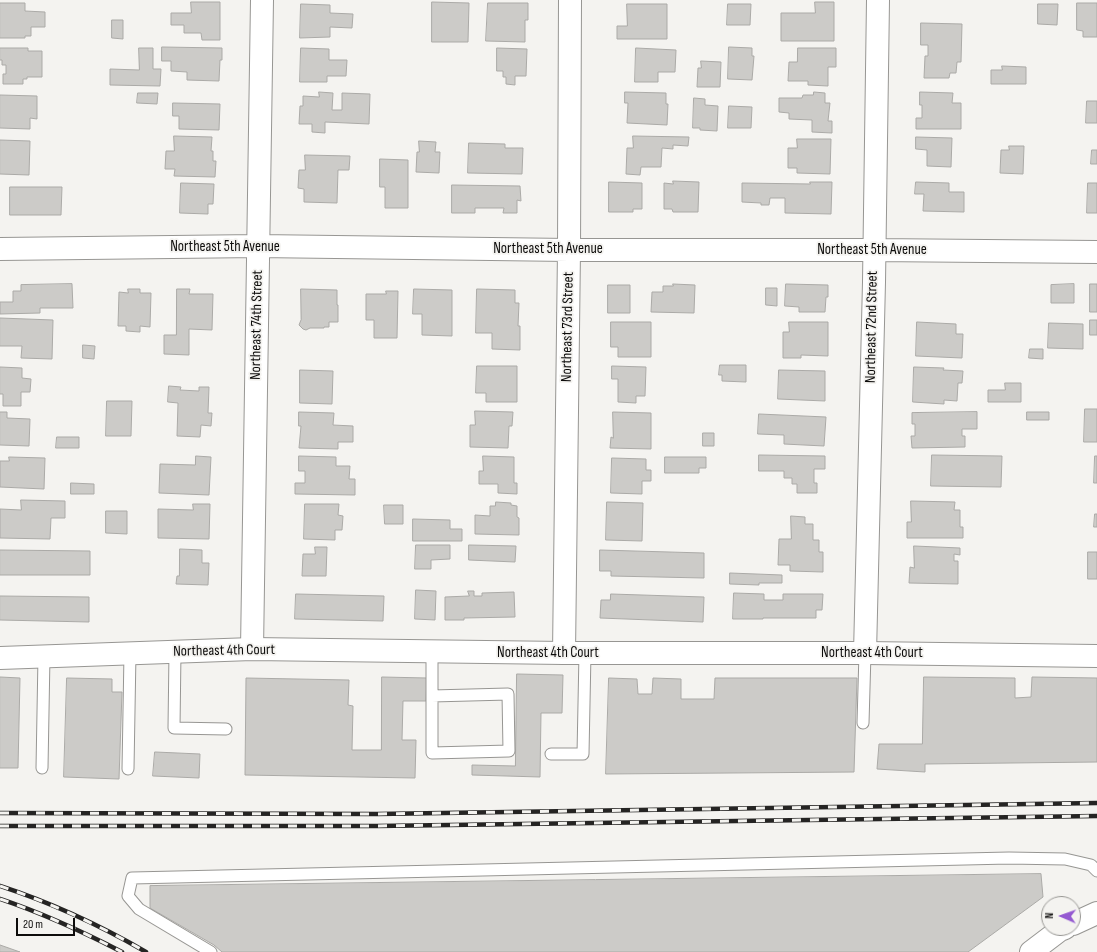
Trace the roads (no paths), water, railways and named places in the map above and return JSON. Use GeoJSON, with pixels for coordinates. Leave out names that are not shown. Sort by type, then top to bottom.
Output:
{"type":"FeatureCollection","features":[{"type":"Feature","properties":{"kind":"street","name":"Northeast 74th Street"},"geometry":{"type":"LineString","coordinates":[[252,649],[262,0]]}},
{"type":"Feature","properties":{"kind":"street","name":"Northeast 73rd Street"},"geometry":{"type":"LineString","coordinates":[[564,653],[569,250],[570,0]]}},
{"type":"Feature","properties":{"kind":"street","name":"Northeast 72nd Street"},"geometry":{"type":"LineString","coordinates":[[865,653],[878,0]]}},
{"type":"Feature","properties":{"kind":"street","name":"Northeast 5th Avenue"},"geometry":{"type":"LineString","coordinates":[[0,249],[258,246],[569,250],[1097,252]]}},
{"type":"Feature","properties":{"kind":"street","name":"Northeast 4th Court"},"geometry":{"type":"LineString","coordinates":[[0,658],[252,649],[432,652],[865,653],[1097,656]]}},
{"type":"Feature","properties":{"kind":"street"},"geometry":{"type":"LineString","coordinates":[[1081,921],[1097,914]]}},
{"type":"Feature","properties":{"kind":"street"},"geometry":{"type":"LineString","coordinates":[[1031,952],[1052,936]]}},
{"type":"Feature","properties":{"kind":"lane"},"geometry":{"type":"LineString","coordinates":[[175,652],[174,728],[226,729]]}},
{"type":"Feature","properties":{"kind":"lane"},"geometry":{"type":"LineString","coordinates":[[432,652],[432,696],[432,753],[509,751],[508,694],[432,696]]}},
{"type":"Feature","properties":{"kind":"lane"},"geometry":{"type":"LineString","coordinates":[[551,754],[583,754],[585,653]]}},
{"type":"Feature","properties":{"kind":"lane"},"geometry":{"type":"LineString","coordinates":[[863,722],[865,653]]}},
{"type":"Feature","properties":{"kind":"lane"},"geometry":{"type":"LineString","coordinates":[[128,769],[130,654]]}},
{"type":"Feature","properties":{"kind":"lane"},"geometry":{"type":"LineString","coordinates":[[42,768],[44,656]]}},
{"type":"Feature","properties":{"kind":"lane"},"geometry":{"type":"LineString","coordinates":[[211,952],[139,909],[128,896],[132,878],[1009,858],[1065,859],[1092,866],[1097,871]]}},
{"type":"Feature","properties":{"kind":"railway"},"geometry":{"type":"LineString","coordinates":[[0,813],[377,814],[1097,803]]}},
{"type":"Feature","properties":{"kind":"railway"},"geometry":{"type":"LineString","coordinates":[[0,826],[377,826],[1097,816]]}},
{"type":"Feature","properties":{"kind":"railway"},"geometry":{"type":"LineString","coordinates":[[0,886],[37,899],[74,915],[146,952]]}},
{"type":"Feature","properties":{"kind":"railway"},"geometry":{"type":"LineString","coordinates":[[0,899],[62,923],[122,952]]}}]}
